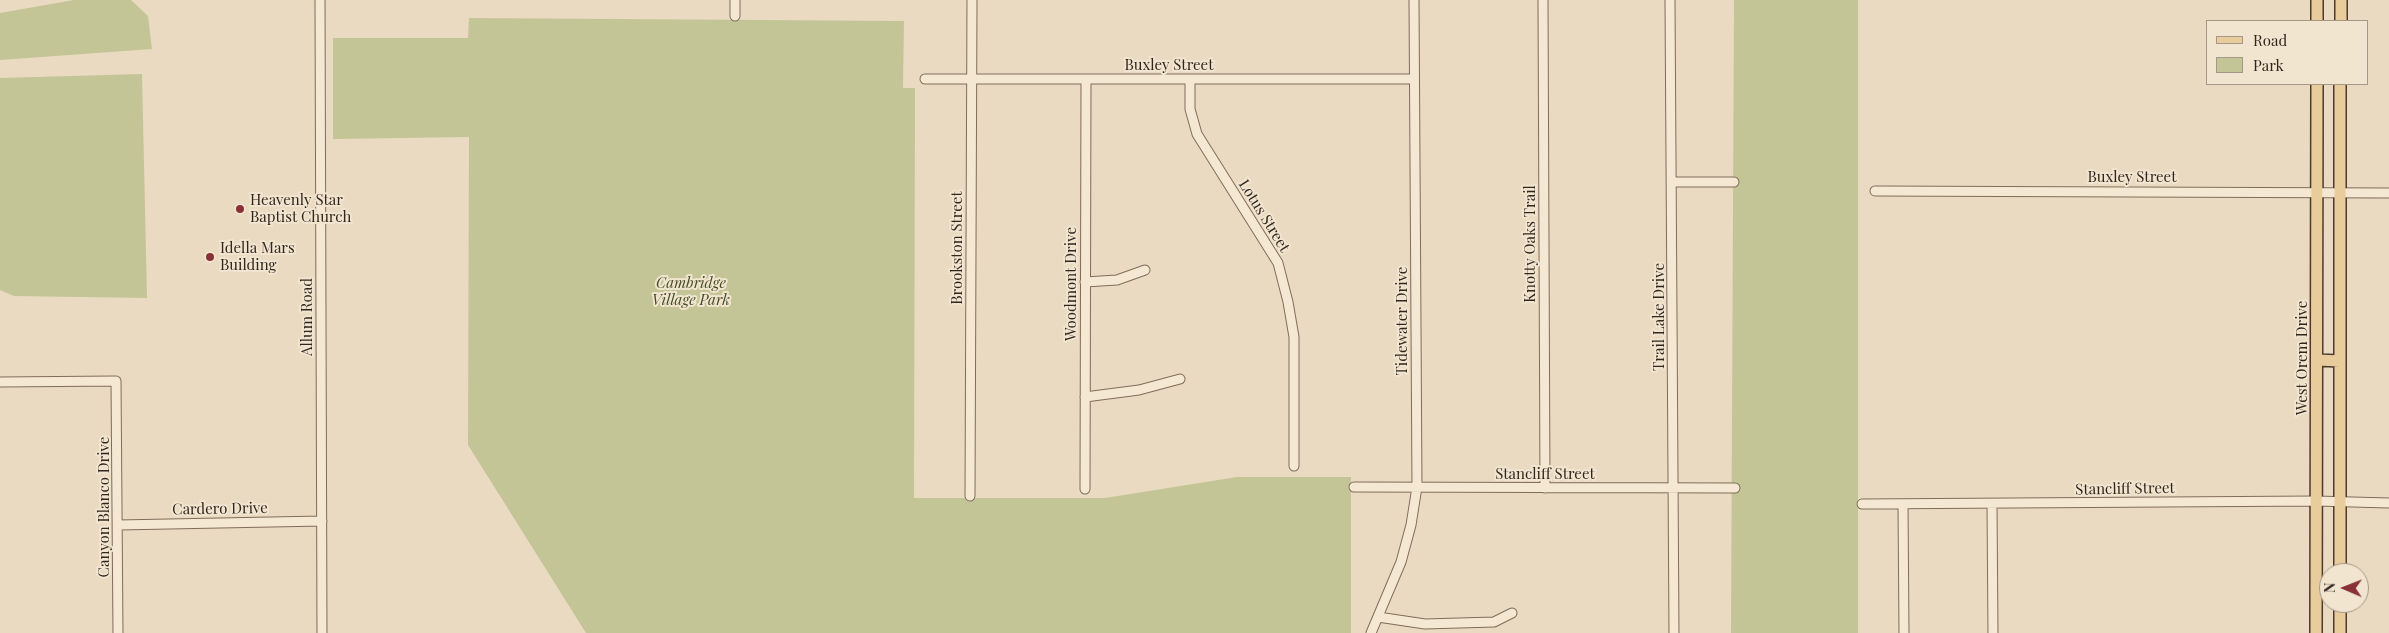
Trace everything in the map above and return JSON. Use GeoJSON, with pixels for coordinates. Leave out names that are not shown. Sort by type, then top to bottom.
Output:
{"type":"FeatureCollection","features":[{"type":"Feature","properties":{"kind":"main road"},"geometry":{"type":"LineString","coordinates":[[2317,0],[2317,20]]}},
{"type":"Feature","properties":{"kind":"main road"},"geometry":{"type":"LineString","coordinates":[[2341,0],[2341,20]]}},
{"type":"Feature","properties":{"kind":"main road","name":"West Orem Drive"},"geometry":{"type":"LineString","coordinates":[[2316,633],[2317,85]]}},
{"type":"Feature","properties":{"kind":"main road"},"geometry":{"type":"LineString","coordinates":[[2340,85],[2340,563]]}},
{"type":"Feature","properties":{"kind":"main road"},"geometry":{"type":"LineString","coordinates":[[2317,360],[2340,361]]}},
{"type":"Feature","properties":{"kind":"main road"},"geometry":{"type":"LineString","coordinates":[[2340,613],[2340,633]]}},
{"type":"Feature","properties":{"kind":"street","name":"Allum Road"},"geometry":{"type":"LineString","coordinates":[[320,0],[322,633]]}},
{"type":"Feature","properties":{"kind":"street"},"geometry":{"type":"LineString","coordinates":[[735,0],[735,16]]}},
{"type":"Feature","properties":{"kind":"street","name":"Brookston Street"},"geometry":{"type":"LineString","coordinates":[[970,496],[972,0]]}},
{"type":"Feature","properties":{"kind":"street","name":"Tidewater Drive"},"geometry":{"type":"LineString","coordinates":[[1370,633],[1401,562],[1417,487],[1414,0]]}},
{"type":"Feature","properties":{"kind":"street","name":"Knotty Oaks Trail"},"geometry":{"type":"LineString","coordinates":[[1543,0],[1545,488]]}},
{"type":"Feature","properties":{"kind":"street","name":"Trail Lake Drive"},"geometry":{"type":"LineString","coordinates":[[1670,0],[1674,633]]}},
{"type":"Feature","properties":{"kind":"street","name":"Buxley Street"},"geometry":{"type":"LineString","coordinates":[[925,78],[1414,79]]}},
{"type":"Feature","properties":{"kind":"street","name":"Woodmont Drive"},"geometry":{"type":"LineString","coordinates":[[1085,489],[1086,79]]}},
{"type":"Feature","properties":{"kind":"street","name":"Lotus Street"},"geometry":{"type":"LineString","coordinates":[[1190,79],[1190,109],[1197,134],[1278,263],[1288,302],[1294,337],[1294,466]]}},
{"type":"Feature","properties":{"kind":"street"},"geometry":{"type":"LineString","coordinates":[[1671,182],[1734,182]]}},
{"type":"Feature","properties":{"kind":"street","name":"Buxley Street"},"geometry":{"type":"LineString","coordinates":[[1876,190],[2389,193]]}},
{"type":"Feature","properties":{"kind":"street"},"geometry":{"type":"LineString","coordinates":[[1085,282],[1117,280],[1145,270]]}},
{"type":"Feature","properties":{"kind":"street"},"geometry":{"type":"LineString","coordinates":[[1085,397],[1138,390],[1180,379]]}},
{"type":"Feature","properties":{"kind":"street","name":"Canyon Blanco Drive"},"geometry":{"type":"LineString","coordinates":[[0,382],[116,381],[118,633]]}},
{"type":"Feature","properties":{"kind":"street","name":"Stancliff Street"},"geometry":{"type":"LineString","coordinates":[[1354,487],[1735,488]]}},
{"type":"Feature","properties":{"kind":"street","name":"Stancliff Street"},"geometry":{"type":"LineString","coordinates":[[1862,504],[2316,501],[2389,503]]}},
{"type":"Feature","properties":{"kind":"street"},"geometry":{"type":"LineString","coordinates":[[1902,504],[1904,633]]}},
{"type":"Feature","properties":{"kind":"street"},"geometry":{"type":"LineString","coordinates":[[1992,504],[1993,633]]}},
{"type":"Feature","properties":{"kind":"street","name":"Cardero Drive"},"geometry":{"type":"LineString","coordinates":[[118,525],[322,521]]}},
{"type":"Feature","properties":{"kind":"street"},"geometry":{"type":"LineString","coordinates":[[1378,617],[1406,623],[1445,624],[1494,622],[1512,613]]}},
{"type":"Feature","properties":{"kind":"green space"},"geometry":{"type":"Polygon","coordinates":[[[74,0],[131,0],[148,16],[152,49],[0,60],[0,13],[74,0]]]}},
{"type":"Feature","properties":{"kind":"green space"},"geometry":{"type":"Polygon","coordinates":[[[1734,0],[1858,0],[1858,633],[1731,633],[1734,0]]]}},
{"type":"Feature","properties":{"kind":"green space","name":"Cambridge Village Park"},"geometry":{"type":"Polygon","coordinates":[[[469,18],[904,21],[903,88],[915,88],[914,498],[1105,498],[1237,477],[1351,477],[1351,633],[586,633],[468,445],[469,137],[333,139],[333,38],[468,38],[469,18]]]}},
{"type":"Feature","properties":{"kind":"green space"},"geometry":{"type":"Polygon","coordinates":[[[142,74],[147,298],[14,296],[0,290],[0,78],[142,74]]]}},
{"type":"Feature","properties":{"kind":"place","name":"Heavenly Star Baptist Church"},"geometry":{"type":"Point","coordinates":[240,209]}},
{"type":"Feature","properties":{"kind":"place","name":"Idella Mars Building"},"geometry":{"type":"Point","coordinates":[210,257]}}]}
